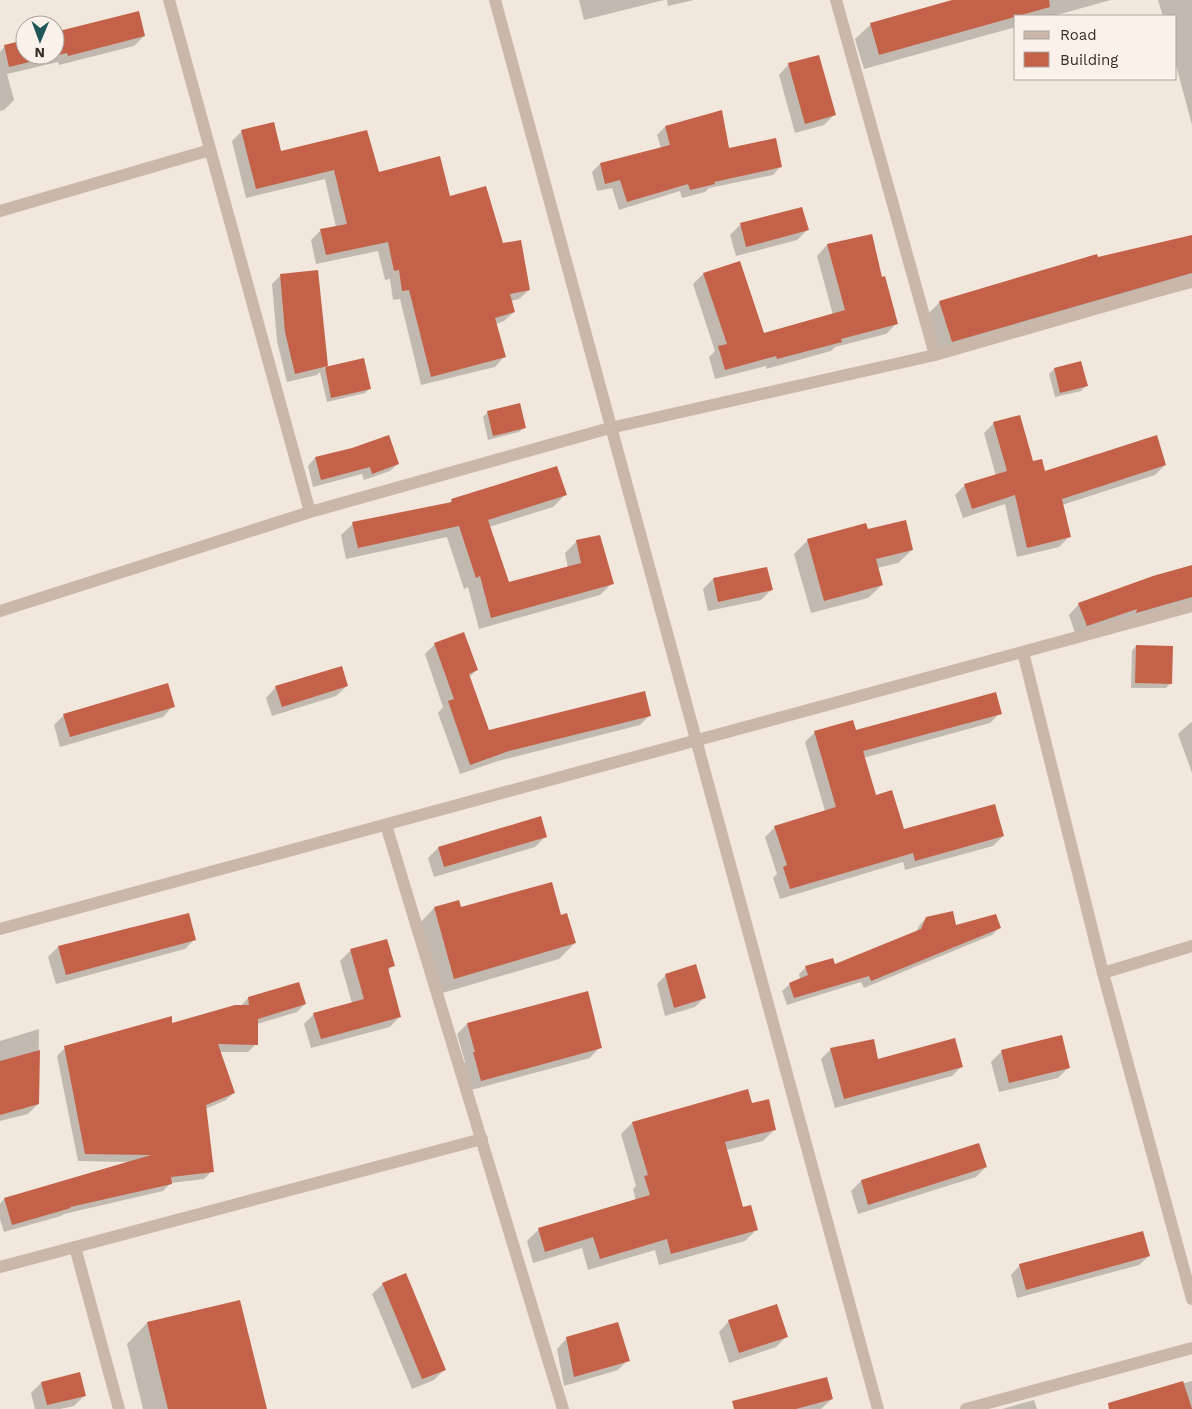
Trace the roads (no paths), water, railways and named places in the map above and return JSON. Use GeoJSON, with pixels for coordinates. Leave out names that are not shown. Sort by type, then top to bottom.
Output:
{"type":"FeatureCollection","features":[{"type":"Feature","properties":{"kind":"street"},"geometry":{"type":"LineString","coordinates":[[169,0],[310,512]]}},
{"type":"Feature","properties":{"kind":"street"},"geometry":{"type":"LineString","coordinates":[[495,0],[878,1409]]}},
{"type":"Feature","properties":{"kind":"street"},"geometry":{"type":"LineString","coordinates":[[836,0],[935,354]]}},
{"type":"Feature","properties":{"kind":"street"},"geometry":{"type":"LineString","coordinates":[[0,211],[210,150]]}},
{"type":"Feature","properties":{"kind":"street"},"geometry":{"type":"LineString","coordinates":[[0,611],[310,512],[610,428],[935,354],[1192,281]]}},
{"type":"Feature","properties":{"kind":"street"},"geometry":{"type":"LineString","coordinates":[[0,929],[1192,606]]}},
{"type":"Feature","properties":{"kind":"street"},"geometry":{"type":"LineString","coordinates":[[1023,652],[1103,972],[1192,1299]]}},
{"type":"Feature","properties":{"kind":"street"},"geometry":{"type":"LineString","coordinates":[[386,825],[563,1409]]}},
{"type":"Feature","properties":{"kind":"street"},"geometry":{"type":"LineString","coordinates":[[1103,972],[1192,946]]}},
{"type":"Feature","properties":{"kind":"street"},"geometry":{"type":"LineString","coordinates":[[0,1267],[482,1139]]}},
{"type":"Feature","properties":{"kind":"street"},"geometry":{"type":"LineString","coordinates":[[75,1247],[120,1409]]}},
{"type":"Feature","properties":{"kind":"street"},"geometry":{"type":"LineString","coordinates":[[966,1409],[1192,1348]]}}]}
